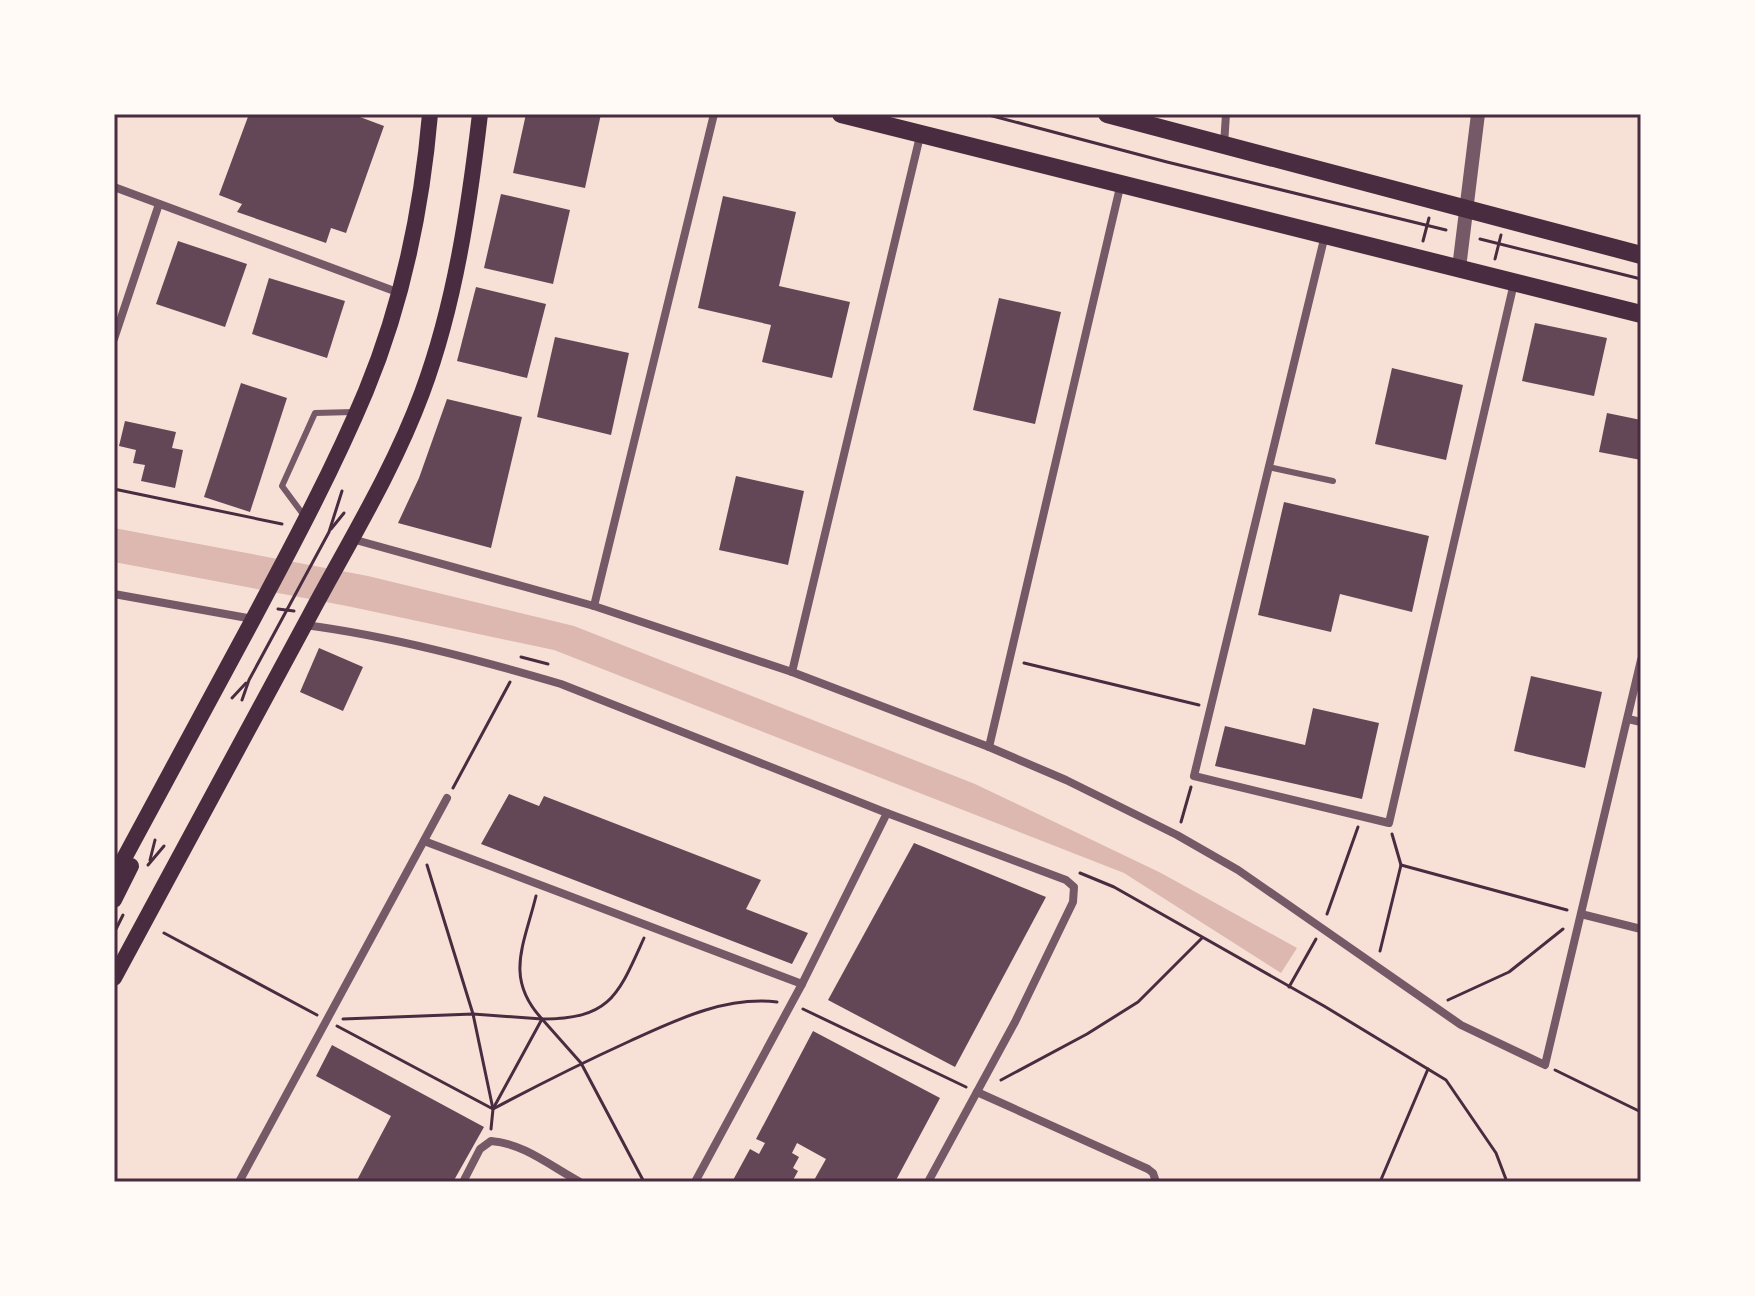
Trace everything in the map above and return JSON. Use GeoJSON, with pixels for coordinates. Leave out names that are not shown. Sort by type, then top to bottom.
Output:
{"type":"FeatureCollection","features":[{"type":"Feature","properties":{"kind":"main road"},"geometry":{"type":"LineString","coordinates":[[114,877],[302,529],[371,378],[407,260],[423,178],[430,114]]}},
{"type":"Feature","properties":{"kind":"main road"},"geometry":{"type":"LineString","coordinates":[[114,978],[349,544],[407,430],[434,357],[467,218],[480,114]]}},
{"type":"Feature","properties":{"kind":"main road"},"geometry":{"type":"LineString","coordinates":[[841,114],[1641,314]]}},
{"type":"Feature","properties":{"kind":"main road"},"geometry":{"type":"LineString","coordinates":[[1107,114],[1641,255]]}},
{"type":"Feature","properties":{"kind":"main road"},"geometry":{"type":"LineString","coordinates":[[114,900],[132,863],[138,833]]}},
{"type":"Feature","properties":{"kind":"main road"},"geometry":{"type":"LineString","coordinates":[[114,944],[124,940],[153,885],[180,855]]}},
{"type":"Feature","properties":{"kind":"street"},"geometry":{"type":"LineString","coordinates":[[594,606],[714,114]]}},
{"type":"Feature","properties":{"kind":"street"},"geometry":{"type":"LineString","coordinates":[[1224,146],[1226,114]]}},
{"type":"Feature","properties":{"kind":"street"},"geometry":{"type":"LineString","coordinates":[[1459,268],[1478,114]]}},
{"type":"Feature","properties":{"kind":"street"},"geometry":{"type":"LineString","coordinates":[[792,672],[921,132]]}},
{"type":"Feature","properties":{"kind":"street"},"geometry":{"type":"LineString","coordinates":[[989,747],[1121,183]]}},
{"type":"Feature","properties":{"kind":"street"},"geometry":{"type":"LineString","coordinates":[[114,187],[397,292]]}},
{"type":"Feature","properties":{"kind":"street"},"geometry":{"type":"LineString","coordinates":[[114,339],[159,204]]}},
{"type":"Feature","properties":{"kind":"street"},"geometry":{"type":"LineString","coordinates":[[1325,234],[1194,776],[1389,823],[1515,282]]}},
{"type":"Feature","properties":{"kind":"street"},"geometry":{"type":"LineString","coordinates":[[349,544],[594,606],[792,672],[989,747],[1066,780],[1177,835],[1238,870],[1461,1025],[1545,1065],[1641,660]]}},
{"type":"Feature","properties":{"kind":"street"},"geometry":{"type":"LineString","coordinates":[[114,594],[253,619]]}},
{"type":"Feature","properties":{"kind":"street"},"geometry":{"type":"LineString","coordinates":[[305,625],[361,634],[561,684],[1066,880],[1074,887],[1073,902],[928,1182]]}},
{"type":"Feature","properties":{"kind":"street"},"geometry":{"type":"LineString","coordinates":[[1628,719],[1641,722]]}},
{"type":"Feature","properties":{"kind":"street"},"geometry":{"type":"LineString","coordinates":[[239,1182],[447,798]]}},
{"type":"Feature","properties":{"kind":"street"},"geometry":{"type":"LineString","coordinates":[[695,1182],[802,984],[887,813]]}},
{"type":"Feature","properties":{"kind":"street"},"geometry":{"type":"LineString","coordinates":[[423,844],[802,984]]}},
{"type":"Feature","properties":{"kind":"street"},"geometry":{"type":"LineString","coordinates":[[1581,914],[1641,929]]}},
{"type":"Feature","properties":{"kind":"street"},"geometry":{"type":"LineString","coordinates":[[977,1092],[1148,1169],[1156,1180]]}},
{"type":"Feature","properties":{"kind":"street"},"geometry":{"type":"LineString","coordinates":[[463,1182],[480,1149],[491,1141],[519,1148],[580,1182]]}},
{"type":"Feature","properties":{"kind":"lane"},"geometry":{"type":"LineString","coordinates":[[302,529],[282,486],[315,413],[357,411]]}},
{"type":"Feature","properties":{"kind":"lane"},"geometry":{"type":"LineString","coordinates":[[1268,467],[1333,481]]}},
{"type":"Feature","properties":{"kind":"path"},"geometry":{"type":"LineString","coordinates":[[985,114],[1641,279]]}},
{"type":"Feature","properties":{"kind":"path"},"geometry":{"type":"LineString","coordinates":[[249,680],[329,532],[343,487]]}},
{"type":"Feature","properties":{"kind":"path"},"geometry":{"type":"LineString","coordinates":[[114,489],[302,529]]}},
{"type":"Feature","properties":{"kind":"path"},"geometry":{"type":"LineString","coordinates":[[1011,660],[1211,708]]}},
{"type":"Feature","properties":{"kind":"path"},"geometry":{"type":"LineString","coordinates":[[447,798],[517,671]]}},
{"type":"Feature","properties":{"kind":"path"},"geometry":{"type":"LineString","coordinates":[[1177,835],[1194,776]]}},
{"type":"Feature","properties":{"kind":"path"},"geometry":{"type":"LineString","coordinates":[[1289,986],[1321,930],[1362,816]]}},
{"type":"Feature","properties":{"kind":"path"},"geometry":{"type":"LineString","coordinates":[[1376,966],[1401,865],[1389,823]]}},
{"type":"Feature","properties":{"kind":"path"},"geometry":{"type":"LineString","coordinates":[[423,844],[473,1014],[493,1109],[491,1141]]}},
{"type":"Feature","properties":{"kind":"path"},"geometry":{"type":"LineString","coordinates":[[1401,865],[1581,914]]}},
{"type":"Feature","properties":{"kind":"path"},"geometry":{"type":"LineString","coordinates":[[539,885],[520,960],[519,978],[523,996],[581,1063],[644,1182]]}},
{"type":"Feature","properties":{"kind":"path"},"geometry":{"type":"LineString","coordinates":[[1434,1006],[1509,972],[1581,914]]}},
{"type":"Feature","properties":{"kind":"path"},"geometry":{"type":"LineString","coordinates":[[327,1020],[473,1014],[576,1018],[604,1005],[619,990],[650,926]]}},
{"type":"Feature","properties":{"kind":"path"},"geometry":{"type":"LineString","coordinates":[[164,933],[493,1109]]}},
{"type":"Feature","properties":{"kind":"path"},"geometry":{"type":"LineString","coordinates":[[493,1109],[581,1063],[675,1020],[727,1004],[767,1001],[792,1003],[977,1092],[1087,1034],[1138,1002],[1202,938]]}},
{"type":"Feature","properties":{"kind":"path"},"geometry":{"type":"LineString","coordinates":[[493,1109],[542,1019]]}},
{"type":"Feature","properties":{"kind":"path"},"geometry":{"type":"LineString","coordinates":[[1545,1065],[1641,1112]]}},
{"type":"Feature","properties":{"kind":"path"},"geometry":{"type":"LineString","coordinates":[[1380,1182],[1428,1069]]}},
{"type":"Feature","properties":{"kind":"shaded area"},"geometry":{"type":"Polygon","coordinates":[[[114,528],[368,576],[574,626],[975,784],[1161,873],[1297,948],[1281,973],[1124,873],[554,650],[347,606],[114,562],[114,528]]]}},
{"type":"Feature","properties":{"kind":"building"},"geometry":{"type":"Polygon","coordinates":[[[249,114],[352,114],[384,126],[346,233],[331,228],[326,243],[237,212],[242,204],[219,195],[249,114]]]}},
{"type":"Feature","properties":{"kind":"building"},"geometry":{"type":"Polygon","coordinates":[[[526,114],[601,114],[585,188],[513,173],[526,114]]]}},
{"type":"Feature","properties":{"kind":"building"},"geometry":{"type":"Polygon","coordinates":[[[501,194],[570,210],[553,284],[484,268],[501,194]]]}},
{"type":"Feature","properties":{"kind":"building"},"geometry":{"type":"Polygon","coordinates":[[[723,196],[796,212],[779,286],[850,302],[832,378],[762,362],[771,325],[698,308],[723,196]]]}},
{"type":"Feature","properties":{"kind":"building"},"geometry":{"type":"Polygon","coordinates":[[[178,241],[247,264],[225,327],[156,304],[178,241]]]}},
{"type":"Feature","properties":{"kind":"building"},"geometry":{"type":"Polygon","coordinates":[[[269,278],[345,301],[327,358],[252,334],[269,278]]]}},
{"type":"Feature","properties":{"kind":"building"},"geometry":{"type":"Polygon","coordinates":[[[476,287],[546,304],[527,378],[457,361],[476,287]]]}},
{"type":"Feature","properties":{"kind":"building"},"geometry":{"type":"Polygon","coordinates":[[[999,298],[1061,312],[1035,424],[973,410],[999,298]]]}},
{"type":"Feature","properties":{"kind":"building"},"geometry":{"type":"Polygon","coordinates":[[[1535,323],[1607,338],[1594,396],[1522,381],[1535,323]]]}},
{"type":"Feature","properties":{"kind":"building"},"geometry":{"type":"Polygon","coordinates":[[[555,337],[629,353],[611,435],[537,417],[555,337]]]}},
{"type":"Feature","properties":{"kind":"building"},"geometry":{"type":"Polygon","coordinates":[[[1392,368],[1463,385],[1446,460],[1375,444],[1392,368]]]}},
{"type":"Feature","properties":{"kind":"building"},"geometry":{"type":"Polygon","coordinates":[[[241,383],[287,398],[250,512],[204,497],[241,383]]]}},
{"type":"Feature","properties":{"kind":"building"},"geometry":{"type":"Polygon","coordinates":[[[447,399],[522,417],[491,548],[398,523],[419,478],[447,399]]]}},
{"type":"Feature","properties":{"kind":"building"},"geometry":{"type":"Polygon","coordinates":[[[1607,413],[1641,420],[1641,460],[1599,452],[1607,413]]]}},
{"type":"Feature","properties":{"kind":"building"},"geometry":{"type":"Polygon","coordinates":[[[125,421],[176,432],[172,448],[183,450],[175,488],[141,481],[145,465],[133,463],[136,450],[119,446],[125,421]]]}},
{"type":"Feature","properties":{"kind":"building"},"geometry":{"type":"Polygon","coordinates":[[[736,476],[804,491],[788,565],[719,550],[736,476]]]}},
{"type":"Feature","properties":{"kind":"building"},"geometry":{"type":"Polygon","coordinates":[[[1284,502],[1429,536],[1412,612],[1340,594],[1331,632],[1258,615],[1284,502]]]}},
{"type":"Feature","properties":{"kind":"building"},"geometry":{"type":"Polygon","coordinates":[[[319,648],[363,667],[343,711],[300,692],[319,648]]]}},
{"type":"Feature","properties":{"kind":"building"},"geometry":{"type":"Polygon","coordinates":[[[1531,676],[1602,692],[1585,768],[1514,751],[1531,676]]]}},
{"type":"Feature","properties":{"kind":"building"},"geometry":{"type":"Polygon","coordinates":[[[1313,708],[1379,723],[1362,799],[1215,766],[1225,726],[1305,745],[1313,708]]]}},
{"type":"Feature","properties":{"kind":"building"},"geometry":{"type":"Polygon","coordinates":[[[509,794],[539,806],[544,796],[761,880],[746,909],[808,933],[792,964],[481,844],[509,794]]]}},
{"type":"Feature","properties":{"kind":"building"},"geometry":{"type":"Polygon","coordinates":[[[914,843],[1046,897],[955,1067],[828,1000],[914,843]]]}},
{"type":"Feature","properties":{"kind":"building"},"geometry":{"type":"Polygon","coordinates":[[[813,1031],[940,1098],[895,1182],[813,1182],[826,1159],[797,1143],[792,1153],[799,1157],[793,1168],[798,1171],[792,1182],[732,1182],[750,1149],[759,1154],[765,1143],[756,1139],[813,1031]]]}},
{"type":"Feature","properties":{"kind":"building"},"geometry":{"type":"Polygon","coordinates":[[[332,1045],[484,1127],[453,1182],[356,1182],[391,1116],[316,1076],[332,1045]]]}}]}
